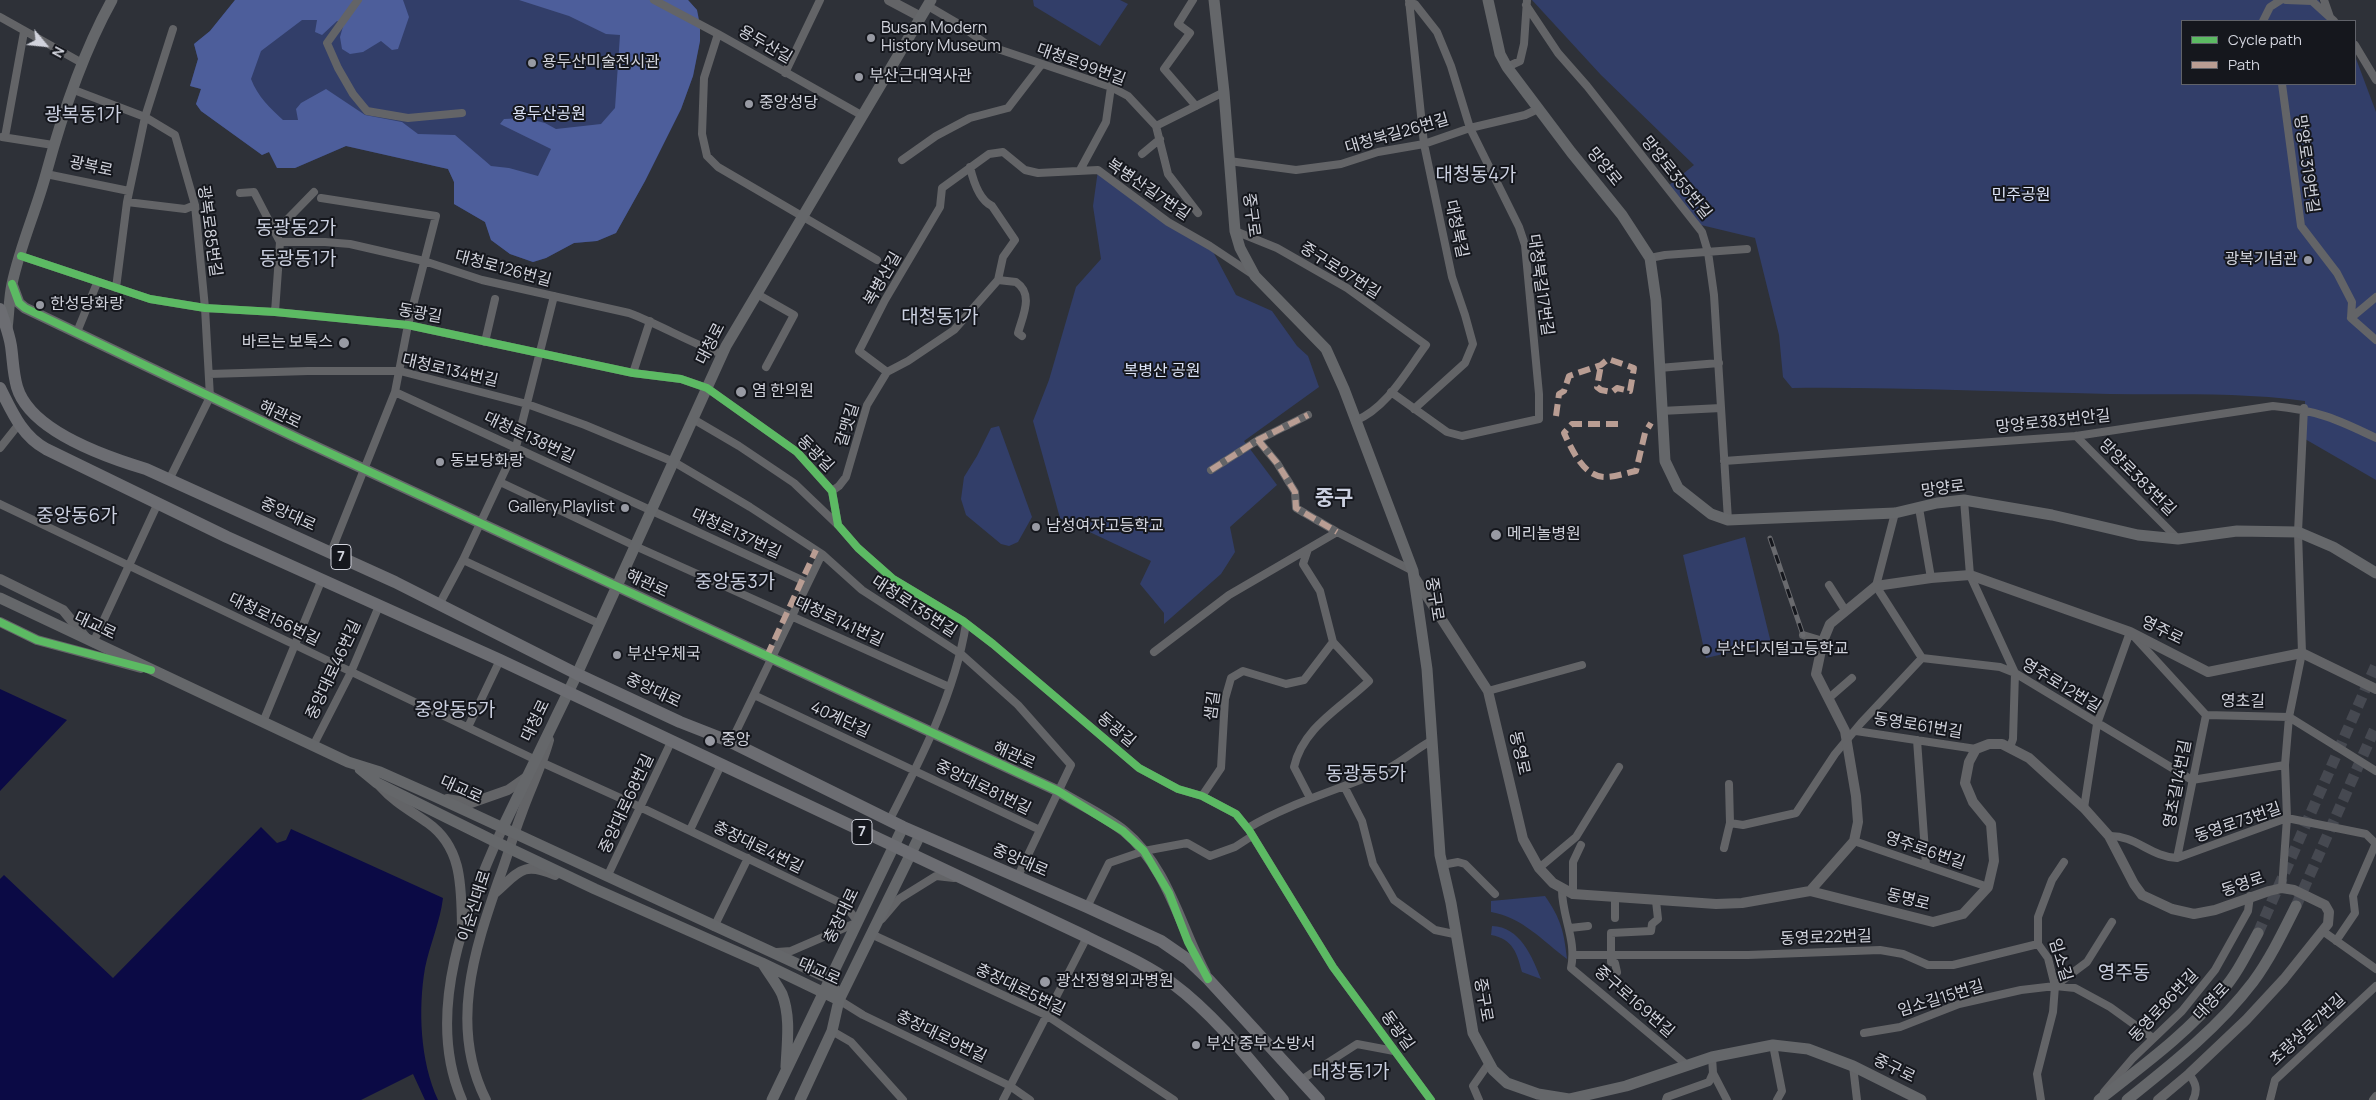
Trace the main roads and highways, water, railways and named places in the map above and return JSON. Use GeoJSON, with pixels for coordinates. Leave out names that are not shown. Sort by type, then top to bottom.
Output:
{"type":"FeatureCollection","features":[{"type":"Feature","properties":{"kind":"main road","name":"광복로"},"geometry":{"type":"LineString","coordinates":[[7,329],[12,284],[46,174],[52,146],[96,28],[112,0]]}},
{"type":"Feature","properties":{"kind":"main road","name":"중구로"},"geometry":{"type":"LineString","coordinates":[[1214,0],[1224,92],[1235,231],[1240,248],[1255,276],[1326,349],[1344,389],[1414,574],[1427,669],[1431,741],[1442,865],[1451,903],[1454,934],[1472,1033],[1489,1063],[1506,1082],[1538,1094],[1568,1099],[1626,1086],[1712,1057],[1773,1045],[1808,1049],[1852,1066],[1921,1100]]}},
{"type":"Feature","properties":{"kind":"main road","name":"망양로"},"geometry":{"type":"LineString","coordinates":[[1488,0],[1500,54],[1508,67],[1538,109],[1622,215],[1650,258],[1656,300],[1665,461],[1678,488],[1711,514],[1728,520],[1895,513],[1936,503],[1964,500],[2052,515],[2138,535],[2178,539],[2236,531],[2298,532],[2333,547],[2376,573]]}},
{"type":"Feature","properties":{"kind":"main road","name":"대청로"},"geometry":{"type":"LineString","coordinates":[[504,827],[529,776],[539,761],[552,726],[722,354],[930,3]]}},
{"type":"Feature","properties":{"kind":"main road","name":"해관로"},"geometry":{"type":"LineString","coordinates":[[12,284],[19,303],[25,308],[210,397],[1058,792],[1123,831],[1144,852],[1169,893],[1188,942],[1208,979]]}},
{"type":"Feature","properties":{"kind":"main road","name":"중앙대로"},"geometry":{"type":"LineString","coordinates":[[0,309],[7,329],[18,390],[38,419],[54,430],[116,460],[146,469],[331,552],[440,603],[577,674],[680,722],[731,742],[889,821],[1161,941],[1187,959],[1208,979],[1319,1100]]}},
{"type":"Feature","properties":{"kind":"main road","name":"7"},"geometry":{"type":"LineString","coordinates":[[0,388],[19,424],[30,438],[46,450],[379,606],[500,660],[1150,968],[1172,983],[1213,1020],[1283,1100]]}},
{"type":"Feature","properties":{"kind":"main road","name":"대교로"},"geometry":{"type":"LineString","coordinates":[[0,598],[313,746],[357,766],[380,772],[504,827],[607,878],[830,979],[839,1000]]}},
{"type":"Feature","properties":{"kind":"main road","name":"대교로"},"geometry":{"type":"LineString","coordinates":[[357,766],[377,783],[510,849],[585,885],[762,963],[823,994],[839,1000]]}},
{"type":"Feature","properties":{"kind":"main road","name":"충장대로"},"geometry":{"type":"LineString","coordinates":[[772,1100],[903,827]]}},
{"type":"Feature","properties":{"kind":"main road"},"geometry":{"type":"LineString","coordinates":[[800,1100],[832,1031],[839,1000],[920,835]]}},
{"type":"Feature","properties":{"kind":"main road","name":"대영로"},"geometry":{"type":"LineString","coordinates":[[2127,1100],[2196,1043],[2252,983],[2271,954],[2296,906]]}},
{"type":"Feature","properties":{"kind":"main road","name":"대영로"},"geometry":{"type":"LineString","coordinates":[[2099,1100],[2165,1049],[2199,1017],[2228,983],[2258,933]]}},
{"type":"Feature","properties":{"kind":"main road"},"geometry":{"type":"LineString","coordinates":[[762,963],[781,992],[786,1005],[788,1024],[786,1072]]}},
{"type":"Feature","properties":{"kind":"tunnel"},"geometry":{"type":"LineString","coordinates":[[2258,933],[2376,665]]}},
{"type":"Feature","properties":{"kind":"tunnel"},"geometry":{"type":"LineString","coordinates":[[2296,906],[2376,726]]}},
{"type":"Feature","properties":{"kind":"railway"},"geometry":{"type":"LineString","coordinates":[[1770,538],[1803,635]]}},
{"type":"Feature","properties":{"kind":"place","name":"Busan Modern History Museum"},"geometry":{"type":"Point","coordinates":[871,38]}},
{"type":"Feature","properties":{"kind":"place","name":"용두산미술전시관"},"geometry":{"type":"Point","coordinates":[532,63]}},
{"type":"Feature","properties":{"kind":"place","name":"부산근대역사관"},"geometry":{"type":"Point","coordinates":[859,77]}},
{"type":"Feature","properties":{"kind":"place","name":"중앙성당"},"geometry":{"type":"Point","coordinates":[749,104]}},
{"type":"Feature","properties":{"kind":"place","name":"광복기념관"},"geometry":{"type":"Point","coordinates":[2308,260]}},
{"type":"Feature","properties":{"kind":"place","name":"한성당화랑"},"geometry":{"type":"Point","coordinates":[40,305]}},
{"type":"Feature","properties":{"kind":"place","name":"바르는 보톡스"},"geometry":{"type":"Point","coordinates":[344,343]}},
{"type":"Feature","properties":{"kind":"place","name":"염 한의원"},"geometry":{"type":"Point","coordinates":[741,392]}},
{"type":"Feature","properties":{"kind":"place","name":"동보당화랑"},"geometry":{"type":"Point","coordinates":[440,462]}},
{"type":"Feature","properties":{"kind":"place","name":"Gallery Playlist"},"geometry":{"type":"Point","coordinates":[625,508]}},
{"type":"Feature","properties":{"kind":"place","name":"남성여자고등학교"},"geometry":{"type":"Point","coordinates":[1036,527]}},
{"type":"Feature","properties":{"kind":"place","name":"메리놀병원"},"geometry":{"type":"Point","coordinates":[1496,535]}},
{"type":"Feature","properties":{"kind":"place","name":"부산디지털고등학교"},"geometry":{"type":"Point","coordinates":[1706,650]}},
{"type":"Feature","properties":{"kind":"place","name":"부산우체국"},"geometry":{"type":"Point","coordinates":[617,655]}},
{"type":"Feature","properties":{"kind":"place","name":"중앙"},"geometry":{"type":"Point","coordinates":[710,741]}},
{"type":"Feature","properties":{"kind":"place","name":"광산정형외과병원"},"geometry":{"type":"Point","coordinates":[1045,982]}},
{"type":"Feature","properties":{"kind":"place","name":"부산 중부 소방서"},"geometry":{"type":"Point","coordinates":[1196,1045]}},
{"type":"Feature","properties":{"kind":"district","name":"광복동1가"},"geometry":{"type":"Point","coordinates":[83,116]}},
{"type":"Feature","properties":{"kind":"district","name":"대청동4가"},"geometry":{"type":"Point","coordinates":[1476,176]}},
{"type":"Feature","properties":{"kind":"district","name":"동광동2가"},"geometry":{"type":"Point","coordinates":[296,229]}},
{"type":"Feature","properties":{"kind":"district","name":"동광동1가"},"geometry":{"type":"Point","coordinates":[298,260]}},
{"type":"Feature","properties":{"kind":"district","name":"대청동1가"},"geometry":{"type":"Point","coordinates":[940,318]}},
{"type":"Feature","properties":{"kind":"district","name":"중구"},"geometry":{"type":"Point","coordinates":[1334,499]}},
{"type":"Feature","properties":{"kind":"district","name":"중앙동6가"},"geometry":{"type":"Point","coordinates":[77,517]}},
{"type":"Feature","properties":{"kind":"district","name":"중앙동3가"},"geometry":{"type":"Point","coordinates":[735,583]}},
{"type":"Feature","properties":{"kind":"district","name":"중앙동5가"},"geometry":{"type":"Point","coordinates":[455,711]}},
{"type":"Feature","properties":{"kind":"district","name":"동광동5가"},"geometry":{"type":"Point","coordinates":[1366,775]}},
{"type":"Feature","properties":{"kind":"district","name":"영주동"},"geometry":{"type":"Point","coordinates":[2124,974]}},
{"type":"Feature","properties":{"kind":"district","name":"대창동1가"},"geometry":{"type":"Point","coordinates":[1351,1073]}},
{"type":"Feature","properties":{"kind":"park label","name":"용두산공원"},"geometry":{"type":"Point","coordinates":[549,115]}},
{"type":"Feature","properties":{"kind":"park label","name":"민주공원"},"geometry":{"type":"Point","coordinates":[2021,196]}},
{"type":"Feature","properties":{"kind":"park label","name":"복병산 공원"},"geometry":{"type":"Point","coordinates":[1162,372]}}]}
